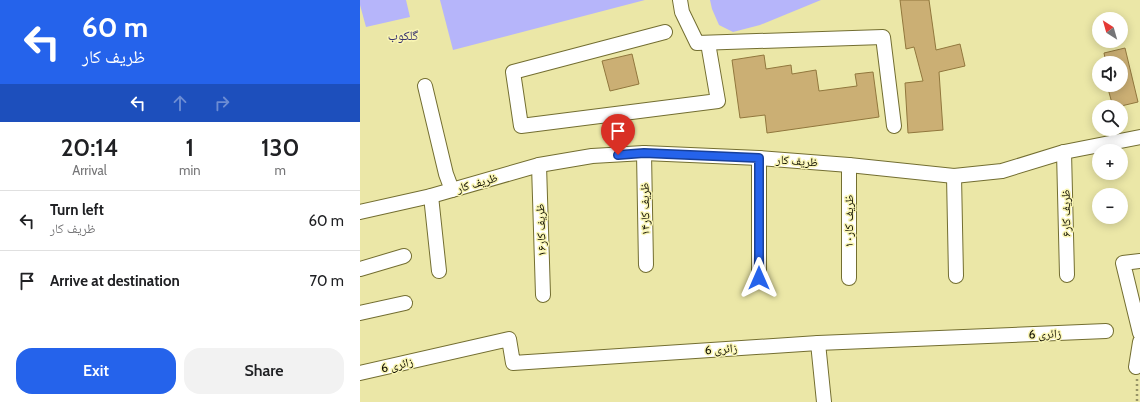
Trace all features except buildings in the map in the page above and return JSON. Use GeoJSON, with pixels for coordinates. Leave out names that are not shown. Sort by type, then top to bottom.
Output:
{"type":"FeatureCollection","features":[{"type":"Feature","properties":{"kind":"street"},"geometry":{"type":"LineString","coordinates":[[680,0],[682,12],[697,44],[883,37],[894,126]]}},
{"type":"Feature","properties":{"kind":"street"},"geometry":{"type":"LineString","coordinates":[[665,32],[512,72],[521,126],[718,101],[708,43]]}},
{"type":"Feature","properties":{"kind":"street"},"geometry":{"type":"LineString","coordinates":[[425,86],[446,174],[452,190]]}},
{"type":"Feature","properties":{"kind":"street","name":"ظریف کار"},"geometry":{"type":"LineString","coordinates":[[360,212],[431,196],[539,166],[592,156],[644,153],[759,158],[849,165],[954,176],[1002,171],[1064,152],[1140,137]]}},
{"type":"Feature","properties":{"kind":"street","name":"ظریف کار۶"},"geometry":{"type":"LineString","coordinates":[[1064,152],[1067,275]]}},
{"type":"Feature","properties":{"kind":"street","name":"ظریف کار۱۴"},"geometry":{"type":"LineString","coordinates":[[644,153],[646,265]]}},
{"type":"Feature","properties":{"kind":"street"},"geometry":{"type":"LineString","coordinates":[[759,158],[759,278]]}},
{"type":"Feature","properties":{"kind":"street","name":"ظریف کار۱۰"},"geometry":{"type":"LineString","coordinates":[[849,165],[849,278]]}},
{"type":"Feature","properties":{"kind":"street","name":"ظریف کار۱۶"},"geometry":{"type":"LineString","coordinates":[[539,166],[543,295]]}},
{"type":"Feature","properties":{"kind":"street"},"geometry":{"type":"LineString","coordinates":[[954,176],[956,276]]}},
{"type":"Feature","properties":{"kind":"street"},"geometry":{"type":"LineString","coordinates":[[431,196],[439,270]]}},
{"type":"Feature","properties":{"kind":"street"},"geometry":{"type":"LineString","coordinates":[[360,269],[404,256]]}},
{"type":"Feature","properties":{"kind":"street"},"geometry":{"type":"LineString","coordinates":[[1140,261],[1123,263],[1140,333]]}},
{"type":"Feature","properties":{"kind":"street"},"geometry":{"type":"LineString","coordinates":[[360,313],[405,303]]}},
{"type":"Feature","properties":{"kind":"street","name":"6 زائری"},"geometry":{"type":"LineString","coordinates":[[360,373],[509,339],[513,363],[818,343],[1106,331]]}},
{"type":"Feature","properties":{"kind":"street"},"geometry":{"type":"LineString","coordinates":[[1136,367],[1140,342]]}},
{"type":"Feature","properties":{"kind":"street"},"geometry":{"type":"LineString","coordinates":[[818,343],[824,402]]}},
{"type":"Feature","properties":{"kind":"path"},"geometry":{"type":"LineString","coordinates":[[1136,367],[1137,402]]}},
{"type":"Feature","properties":{"kind":"shaded area"},"geometry":{"type":"Polygon","coordinates":[[[360,0],[406,0],[410,17],[366,27],[360,0]]]}},
{"type":"Feature","properties":{"kind":"shaded area"},"geometry":{"type":"Polygon","coordinates":[[[440,0],[645,0],[453,50],[440,0]]]}},
{"type":"Feature","properties":{"kind":"shaded area"},"geometry":{"type":"Polygon","coordinates":[[[710,0],[821,0],[760,25],[733,32],[719,25],[710,0]]]}},
{"type":"Feature","properties":{"kind":"district","name":"گلکوب"},"geometry":{"type":"Point","coordinates":[403,35]}},
{"type":"Feature","properties":{"kind":"route"},"geometry":{"type":"LineString","coordinates":[[618,155],[644,153],[759,158],[759,278]]}}]}
